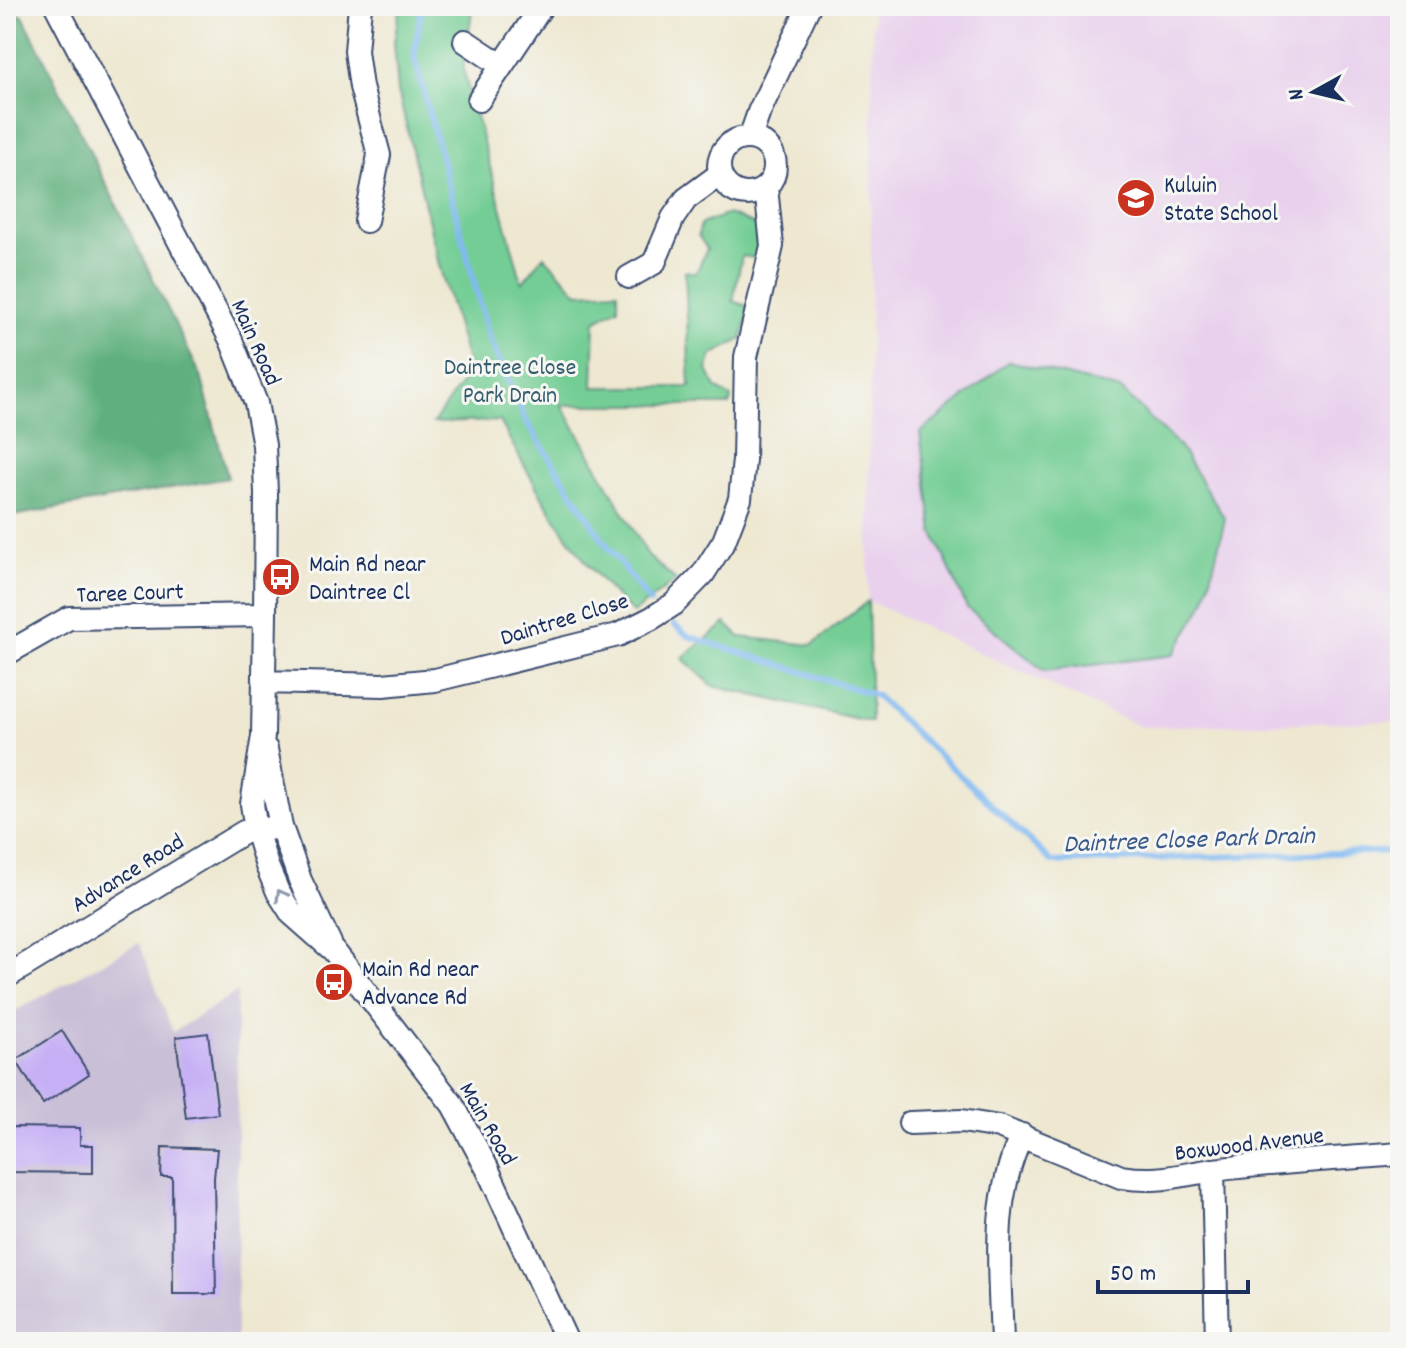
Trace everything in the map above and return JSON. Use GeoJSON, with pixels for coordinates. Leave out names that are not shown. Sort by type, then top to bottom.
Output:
{"type":"FeatureCollection","features":[{"type":"Feature","properties":{"kind":"street","name":"Main Road"},"geometry":{"type":"LineString","coordinates":[[56,6],[231,340],[256,403],[264,445],[265,615],[263,736],[252,804],[256,830],[272,879],[292,914],[334,951],[453,1105],[487,1168],[567,1342]]}},
{"type":"Feature","properties":{"kind":"street"},"geometry":{"type":"LineString","coordinates":[[360,6],[356,51],[361,87],[379,155],[366,221]]}},
{"type":"Feature","properties":{"kind":"street"},"geometry":{"type":"LineString","coordinates":[[479,100],[542,6]]}},
{"type":"Feature","properties":{"kind":"street"},"geometry":{"type":"LineString","coordinates":[[750,138],[809,6]]}},
{"type":"Feature","properties":{"kind":"street"},"geometry":{"type":"LineString","coordinates":[[465,41],[501,65]]}},
{"type":"Feature","properties":{"kind":"street"},"geometry":{"type":"LineString","coordinates":[[741,138],[750,138],[766,146],[774,162],[774,171],[766,187],[758,192],[740,193],[731,189],[720,174],[719,165],[725,148],[741,138]]}},
{"type":"Feature","properties":{"kind":"street"},"geometry":{"type":"LineString","coordinates":[[629,277],[654,263],[673,218],[686,199],[720,174]]}},
{"type":"Feature","properties":{"kind":"street","name":"Daintree Close"},"geometry":{"type":"LineString","coordinates":[[264,682],[383,685],[435,680],[618,635],[674,604],[703,574],[724,541],[740,499],[746,357],[772,246],[766,187]]}},
{"type":"Feature","properties":{"kind":"street","name":"Taree Court"},"geometry":{"type":"LineString","coordinates":[[6,654],[69,618],[265,615]]}},
{"type":"Feature","properties":{"kind":"street","name":"Main Road"},"geometry":{"type":"LineString","coordinates":[[263,736],[281,827],[300,880],[334,951]]}},
{"type":"Feature","properties":{"kind":"street","name":"Advance Road"},"geometry":{"type":"LineString","coordinates":[[6,977],[244,832],[281,827]]}},
{"type":"Feature","properties":{"kind":"street","name":"Boxwood Avenue"},"geometry":{"type":"LineString","coordinates":[[910,1123],[980,1123],[1022,1135],[1121,1177],[1158,1181],[1213,1170],[1400,1154]]}},
{"type":"Feature","properties":{"kind":"street"},"geometry":{"type":"LineString","coordinates":[[1002,1342],[999,1218],[1005,1178],[1022,1135]]}},
{"type":"Feature","properties":{"kind":"street"},"geometry":{"type":"LineString","coordinates":[[1213,1170],[1217,1342]]}},
{"type":"Feature","properties":{"kind":"shaded area","name":"Kuluin State School"},"geometry":{"type":"Polygon","coordinates":[[[873,6],[1400,6],[1400,721],[1141,727],[868,601],[873,6]]]}},
{"type":"Feature","properties":{"kind":"shaded area"},"geometry":{"type":"Polygon","coordinates":[[[139,943],[173,1032],[237,992],[237,1342],[6,1342],[6,1016],[139,943]]]}},
{"type":"Feature","properties":{"kind":"green space","name":"Daintree Close Park Drain"},"geometry":{"type":"Polygon","coordinates":[[[400,6],[473,6],[463,69],[522,283],[544,256],[578,293],[618,291],[618,308],[595,321],[593,387],[690,387],[685,271],[696,273],[707,249],[698,235],[701,224],[728,214],[758,226],[766,246],[761,259],[742,256],[733,301],[750,307],[742,339],[712,355],[707,370],[716,388],[731,397],[730,405],[562,405],[649,557],[676,580],[633,613],[593,570],[558,523],[500,421],[433,423],[470,371],[439,265],[398,90],[394,42],[400,6]]]}},
{"type":"Feature","properties":{"kind":"green space"},"geometry":{"type":"Polygon","coordinates":[[[6,8],[23,16],[201,376],[228,478],[6,517],[6,8]]]}},
{"type":"Feature","properties":{"kind":"green space"},"geometry":{"type":"Polygon","coordinates":[[[1009,361],[1121,390],[1179,446],[1225,519],[1205,602],[1173,655],[1044,671],[967,608],[933,532],[920,433],[1009,361]]]}},
{"type":"Feature","properties":{"kind":"green space"},"geometry":{"type":"Polygon","coordinates":[[[868,601],[871,722],[713,686],[682,658],[726,623],[740,637],[812,645],[868,601]]]}},
{"type":"Feature","properties":{"kind":"building"},"geometry":{"type":"Polygon","coordinates":[[[62,1031],[89,1074],[43,1104],[16,1060],[62,1031]]]}},
{"type":"Feature","properties":{"kind":"building"},"geometry":{"type":"Polygon","coordinates":[[[208,1033],[218,1114],[186,1118],[176,1037],[208,1033]]]}},
{"type":"Feature","properties":{"kind":"building"},"geometry":{"type":"Polygon","coordinates":[[[8,1127],[80,1128],[80,1145],[93,1145],[93,1173],[8,1172],[8,1127]]]}},
{"type":"Feature","properties":{"kind":"building"},"geometry":{"type":"Polygon","coordinates":[[[162,1147],[217,1149],[214,1178],[216,1294],[173,1294],[172,1177],[161,1177],[162,1147]]]}},
{"type":"Feature","properties":{"kind":"waterway","name":"Daintree Close Park Drain"},"geometry":{"type":"LineString","coordinates":[[422,6],[414,56],[489,338],[527,423],[605,543],[650,602]]}},
{"type":"Feature","properties":{"kind":"waterway","name":"Daintree Close Park Drain"},"geometry":{"type":"LineString","coordinates":[[674,625],[688,636],[875,695],[1052,862],[1400,851]]}},
{"type":"Feature","properties":{"kind":"place","name":"Kuluin State School"},"geometry":{"type":"Point","coordinates":[1136,198]}},
{"type":"Feature","properties":{"kind":"place","name":"Main Rd near Daintree Cl"},"geometry":{"type":"Point","coordinates":[281,577]}},
{"type":"Feature","properties":{"kind":"place","name":"Main Rd near Advance Rd"},"geometry":{"type":"Point","coordinates":[334,982]}}]}
